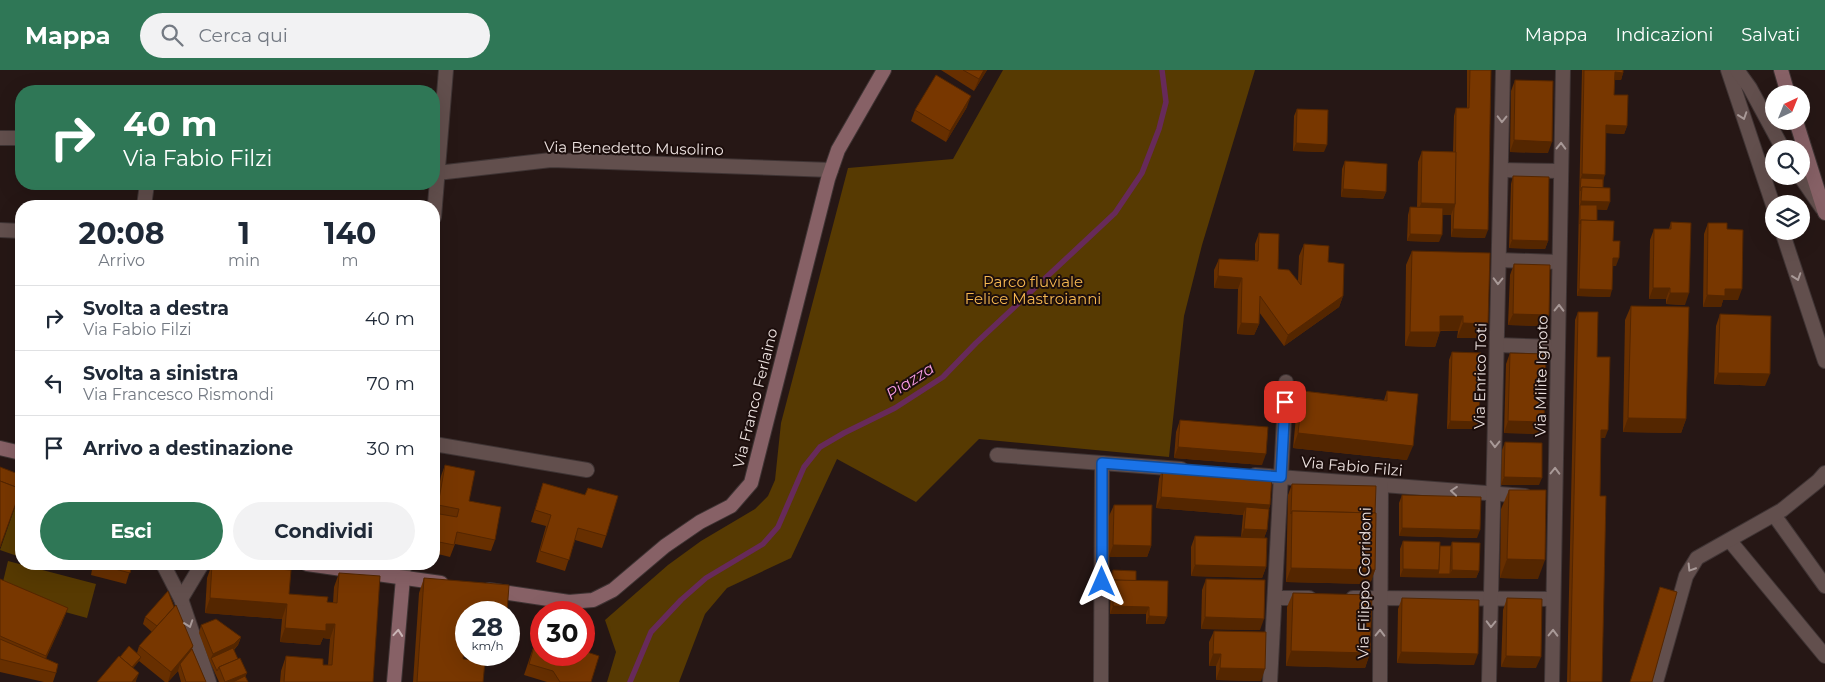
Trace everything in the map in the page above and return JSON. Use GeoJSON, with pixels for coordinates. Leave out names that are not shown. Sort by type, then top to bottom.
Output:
{"type":"FeatureCollection","features":[{"type":"Feature","properties":{"kind":"main road","name":"Via Franco Ferlaino"},"geometry":{"type":"LineString","coordinates":[[472,588],[569,602],[593,600],[613,590],[665,546],[700,522],[731,506],[751,483],[831,170],[849,130],[884,70]]}},
{"type":"Feature","properties":{"kind":"main road"},"geometry":{"type":"LineString","coordinates":[[1781,70],[1785,85]]}},
{"type":"Feature","properties":{"kind":"main road"},"geometry":{"type":"LineString","coordinates":[[1799,130],[1824,211]]}},
{"type":"Feature","properties":{"kind":"main road"},"geometry":{"type":"LineString","coordinates":[[0,448],[15,451]]}},
{"type":"Feature","properties":{"kind":"main road"},"geometry":{"type":"LineString","coordinates":[[390,570],[404,571],[452,585]]}},
{"type":"Feature","properties":{"kind":"main road"},"geometry":{"type":"LineString","coordinates":[[394,682],[404,571]]}},
{"type":"Feature","properties":{"kind":"street"},"geometry":{"type":"LineString","coordinates":[[440,147],[446,70]]}},
{"type":"Feature","properties":{"kind":"street"},"geometry":{"type":"LineString","coordinates":[[1728,70],[1770,195]]}},
{"type":"Feature","properties":{"kind":"street"},"geometry":{"type":"LineString","coordinates":[[1737,70],[1750,88],[1777,140]]}},
{"type":"Feature","properties":{"kind":"street","name":"Via Enrico Toti"},"geometry":{"type":"LineString","coordinates":[[1490,682],[1501,170],[1506,77]]}},
{"type":"Feature","properties":{"kind":"street","name":"Via Milite Ignoto"},"geometry":{"type":"LineString","coordinates":[[1552,682],[1561,171],[1559,78]]}},
{"type":"Feature","properties":{"kind":"street"},"geometry":{"type":"LineString","coordinates":[[0,138],[15,138]]}},
{"type":"Feature","properties":{"kind":"street","name":"Via Benedetto Musolino"},"geometry":{"type":"LineString","coordinates":[[440,173],[551,160],[831,170]]}},
{"type":"Feature","properties":{"kind":"street"},"geometry":{"type":"LineString","coordinates":[[1501,170],[1561,171]]}},
{"type":"Feature","properties":{"kind":"street"},"geometry":{"type":"LineString","coordinates":[[1806,185],[1824,211]]}},
{"type":"Feature","properties":{"kind":"street"},"geometry":{"type":"LineString","coordinates":[[0,230],[15,230]]}},
{"type":"Feature","properties":{"kind":"street"},"geometry":{"type":"LineString","coordinates":[[1785,240],[1825,361]]}},
{"type":"Feature","properties":{"kind":"street"},"geometry":{"type":"LineString","coordinates":[[1499,260],[1559,262]]}},
{"type":"Feature","properties":{"kind":"street"},"geometry":{"type":"LineString","coordinates":[[1497,345],[1558,347]]}},
{"type":"Feature","properties":{"kind":"street"},"geometry":{"type":"LineString","coordinates":[[1270,682],[1286,382]]}},
{"type":"Feature","properties":{"kind":"street"},"geometry":{"type":"LineString","coordinates":[[0,442],[15,450]]}},
{"type":"Feature","properties":{"kind":"street"},"geometry":{"type":"LineString","coordinates":[[440,445],[587,470]]}},
{"type":"Feature","properties":{"kind":"street"},"geometry":{"type":"LineString","coordinates":[[997,455],[1192,470]]}},
{"type":"Feature","properties":{"kind":"street"},"geometry":{"type":"LineString","coordinates":[[1101,682],[1102,463]]}},
{"type":"Feature","properties":{"kind":"street"},"geometry":{"type":"LineString","coordinates":[[1656,682],[1686,576],[1698,558],[1774,514],[1818,482],[1825,473]]}},
{"type":"Feature","properties":{"kind":"street","name":"Via Fabio Filzi"},"geometry":{"type":"LineString","coordinates":[[1242,474],[1555,499]]}},
{"type":"Feature","properties":{"kind":"street","name":"Via Filippo Corridoni"},"geometry":{"type":"LineString","coordinates":[[1380,682],[1381,485]]}},
{"type":"Feature","properties":{"kind":"street"},"geometry":{"type":"LineString","coordinates":[[1774,514],[1825,586]]}},
{"type":"Feature","properties":{"kind":"street"},"geometry":{"type":"LineString","coordinates":[[1730,541],[1825,656]]}},
{"type":"Feature","properties":{"kind":"street"},"geometry":{"type":"LineString","coordinates":[[166,570],[181,599],[209,682]]}},
{"type":"Feature","properties":{"kind":"street"},"geometry":{"type":"LineString","coordinates":[[181,599],[198,570]]}},
{"type":"Feature","properties":{"kind":"street"},"geometry":{"type":"LineString","coordinates":[[1275,598],[1323,598]]}},
{"type":"Feature","properties":{"kind":"street"},"geometry":{"type":"LineString","coordinates":[[1342,598],[1554,599]]}},
{"type":"Feature","properties":{"kind":"green space","name":"Parco fluviale Felice Mastroianni"},"geometry":{"type":"Polygon","coordinates":[[[1003,70],[1255,70],[1202,245],[1184,316],[1169,457],[979,439],[916,502],[837,459],[791,558],[727,588],[705,614],[679,682],[607,682],[616,652],[605,620],[668,565],[701,541],[755,509],[768,496],[775,480],[781,423],[848,168],[953,159],[1003,70]]]}},
{"type":"Feature","properties":{"kind":"green space"},"geometry":{"type":"Polygon","coordinates":[[[15,507],[15,555],[0,550],[15,507]]]}},
{"type":"Feature","properties":{"kind":"green space"},"geometry":{"type":"Polygon","coordinates":[[[8,561],[15,563],[15,570],[42,570],[96,584],[87,618],[0,594],[8,561]]]}},
{"type":"Feature","properties":{"kind":"building"},"geometry":{"type":"Polygon","coordinates":[[[963,70],[984,70],[979,79],[963,70]]]}},
{"type":"Feature","properties":{"kind":"building"},"geometry":{"type":"Polygon","coordinates":[[[1470,70],[1491,70],[1488,230],[1453,229],[1456,108],[1469,108],[1470,70]]]}},
{"type":"Feature","properties":{"kind":"building"},"geometry":{"type":"Polygon","coordinates":[[[1584,70],[1623,70],[1623,73],[1615,72],[1614,95],[1628,95],[1627,126],[1606,125],[1605,175],[1582,174],[1584,70]]]}},
{"type":"Feature","properties":{"kind":"building"},"geometry":{"type":"Polygon","coordinates":[[[936,75],[971,96],[950,131],[915,110],[936,75]]]}},
{"type":"Feature","properties":{"kind":"building"},"geometry":{"type":"Polygon","coordinates":[[[1515,80],[1553,81],[1552,142],[1514,140],[1515,80]]]}},
{"type":"Feature","properties":{"kind":"building"},"geometry":{"type":"Polygon","coordinates":[[[1297,109],[1328,110],[1327,145],[1296,143],[1297,109]]]}},
{"type":"Feature","properties":{"kind":"building"},"geometry":{"type":"Polygon","coordinates":[[[1422,151],[1456,152],[1455,204],[1421,203],[1422,151]]]}},
{"type":"Feature","properties":{"kind":"building"},"geometry":{"type":"Polygon","coordinates":[[[1345,161],[1387,164],[1386,192],[1343,189],[1345,161]]]}},
{"type":"Feature","properties":{"kind":"building"},"geometry":{"type":"Polygon","coordinates":[[[1513,176],[1549,177],[1548,241],[1512,240],[1513,176]]]}},
{"type":"Feature","properties":{"kind":"building"},"geometry":{"type":"Polygon","coordinates":[[[1581,178],[1603,179],[1603,188],[1582,187],[1580,191],[1581,178]]]}},
{"type":"Feature","properties":{"kind":"building"},"geometry":{"type":"Polygon","coordinates":[[[1582,187],[1610,188],[1610,202],[1581,201],[1582,187]]]}},
{"type":"Feature","properties":{"kind":"building"},"geometry":{"type":"Polygon","coordinates":[[[1580,205],[1597,205],[1597,221],[1581,220],[1580,224],[1580,205]]]}},
{"type":"Feature","properties":{"kind":"building"},"geometry":{"type":"Polygon","coordinates":[[[1410,207],[1443,208],[1442,235],[1410,234],[1410,207]]]}},
{"type":"Feature","properties":{"kind":"building"},"geometry":{"type":"Polygon","coordinates":[[[1581,220],[1614,221],[1613,241],[1620,241],[1619,258],[1613,258],[1612,290],[1579,289],[1581,220]]]}},
{"type":"Feature","properties":{"kind":"building"},"geometry":{"type":"Polygon","coordinates":[[[1671,222],[1691,223],[1689,293],[1670,293],[1670,288],[1653,288],[1654,229],[1671,229],[1671,222]]]}},
{"type":"Feature","properties":{"kind":"building"},"geometry":{"type":"Polygon","coordinates":[[[1708,223],[1727,223],[1727,229],[1743,230],[1742,289],[1725,289],[1725,296],[1707,295],[1708,223]]]}},
{"type":"Feature","properties":{"kind":"building"},"geometry":{"type":"Polygon","coordinates":[[[1259,233],[1279,234],[1278,269],[1289,270],[1301,285],[1304,244],[1329,246],[1328,262],[1344,264],[1343,296],[1288,335],[1260,296],[1259,324],[1241,323],[1242,278],[1218,276],[1219,259],[1258,261],[1259,233]]]}},
{"type":"Feature","properties":{"kind":"building"},"geometry":{"type":"Polygon","coordinates":[[[1412,251],[1490,253],[1488,324],[1463,323],[1463,316],[1440,316],[1440,332],[1410,332],[1412,251]]]}},
{"type":"Feature","properties":{"kind":"building"},"geometry":{"type":"Polygon","coordinates":[[[1514,264],[1550,265],[1549,315],[1513,314],[1514,264]]]}},
{"type":"Feature","properties":{"kind":"building"},"geometry":{"type":"Polygon","coordinates":[[[1631,306],[1689,307],[1686,419],[1628,418],[1631,306]]]}},
{"type":"Feature","properties":{"kind":"building"},"geometry":{"type":"Polygon","coordinates":[[[1578,312],[1598,312],[1597,357],[1610,357],[1608,430],[1601,430],[1600,496],[1606,496],[1602,682],[1570,682],[1578,312]]]}},
{"type":"Feature","properties":{"kind":"building"},"geometry":{"type":"Polygon","coordinates":[[[1720,314],[1771,316],[1770,374],[1718,373],[1720,314]]]}},
{"type":"Feature","properties":{"kind":"building"},"geometry":{"type":"Polygon","coordinates":[[[1452,352],[1481,353],[1479,422],[1450,421],[1452,352]]]}},
{"type":"Feature","properties":{"kind":"building"},"geometry":{"type":"Polygon","coordinates":[[[1510,353],[1546,354],[1544,422],[1508,421],[1510,353]]]}},
{"type":"Feature","properties":{"kind":"building"},"geometry":{"type":"Polygon","coordinates":[[[1303,391],[1387,401],[1387,391],[1418,394],[1413,446],[1298,433],[1303,391]]]}},
{"type":"Feature","properties":{"kind":"building"},"geometry":{"type":"Polygon","coordinates":[[[1180,420],[1268,427],[1266,454],[1178,447],[1180,420]]]}},
{"type":"Feature","properties":{"kind":"building"},"geometry":{"type":"Polygon","coordinates":[[[1505,442],[1542,443],[1542,478],[1504,477],[1505,442]]]}},
{"type":"Feature","properties":{"kind":"building"},"geometry":{"type":"Polygon","coordinates":[[[445,465],[475,471],[469,501],[501,507],[495,540],[457,532],[454,545],[440,542],[440,514],[457,517],[459,509],[440,505],[445,465]]]}},
{"type":"Feature","properties":{"kind":"building"},"geometry":{"type":"Polygon","coordinates":[[[0,467],[15,473],[15,487],[0,481],[0,467]]]}},
{"type":"Feature","properties":{"kind":"building"},"geometry":{"type":"Polygon","coordinates":[[[1163,467],[1272,476],[1270,505],[1161,497],[1163,467]]]}},
{"type":"Feature","properties":{"kind":"building"},"geometry":{"type":"Polygon","coordinates":[[[0,481],[15,487],[15,506],[0,547],[0,481]]]}},
{"type":"Feature","properties":{"kind":"building"},"geometry":{"type":"Polygon","coordinates":[[[543,483],[585,495],[588,488],[618,496],[606,536],[578,528],[569,560],[540,551],[551,515],[535,510],[543,483]]]}},
{"type":"Feature","properties":{"kind":"building"},"geometry":{"type":"Polygon","coordinates":[[[1292,484],[1376,486],[1375,513],[1292,511],[1291,514],[1292,484]]]}},
{"type":"Feature","properties":{"kind":"building"},"geometry":{"type":"Polygon","coordinates":[[[1509,490],[1546,490],[1545,560],[1507,559],[1509,490]]]}},
{"type":"Feature","properties":{"kind":"building"},"geometry":{"type":"Polygon","coordinates":[[[1402,495],[1481,497],[1480,530],[1402,528],[1402,495]]]}},
{"type":"Feature","properties":{"kind":"building"},"geometry":{"type":"Polygon","coordinates":[[[1114,505],[1152,505],[1151,546],[1113,545],[1114,505]]]}},
{"type":"Feature","properties":{"kind":"building"},"geometry":{"type":"Polygon","coordinates":[[[1246,507],[1269,509],[1267,530],[1244,529],[1246,507]]]}},
{"type":"Feature","properties":{"kind":"building"},"geometry":{"type":"Polygon","coordinates":[[[1292,511],[1376,513],[1375,570],[1291,568],[1292,511]]]}},
{"type":"Feature","properties":{"kind":"building"},"geometry":{"type":"Polygon","coordinates":[[[1195,536],[1267,538],[1266,567],[1195,565],[1195,536]]]}},
{"type":"Feature","properties":{"kind":"building"},"geometry":{"type":"Polygon","coordinates":[[[1403,541],[1440,542],[1439,570],[1403,569],[1403,541]]]}},
{"type":"Feature","properties":{"kind":"building"},"geometry":{"type":"Polygon","coordinates":[[[1452,542],[1480,543],[1479,571],[1452,570],[1452,542]]]}},
{"type":"Feature","properties":{"kind":"building"},"geometry":{"type":"Polygon","coordinates":[[[1440,546],[1451,546],[1450,574],[1438,574],[1440,546]]]}},
{"type":"Feature","properties":{"kind":"building"},"geometry":{"type":"Polygon","coordinates":[[[119,570],[131,570],[130,573],[119,570]]]}},
{"type":"Feature","properties":{"kind":"building"},"geometry":{"type":"Polygon","coordinates":[[[212,570],[291,570],[289,594],[328,597],[327,602],[337,603],[339,573],[380,576],[373,682],[284,682],[286,656],[323,659],[323,665],[332,665],[335,624],[326,624],[326,631],[285,628],[287,604],[210,598],[212,570]]]}},
{"type":"Feature","properties":{"kind":"building"},"geometry":{"type":"Polygon","coordinates":[[[1113,570],[1136,571],[1136,581],[1114,580],[1112,584],[1113,570]]]}},
{"type":"Feature","properties":{"kind":"building"},"geometry":{"type":"Polygon","coordinates":[[[424,578],[509,585],[508,601],[455,601],[455,666],[485,666],[483,682],[417,682],[424,578]]]}},
{"type":"Feature","properties":{"kind":"building"},"geometry":{"type":"Polygon","coordinates":[[[0,579],[68,608],[46,656],[0,636],[0,579]]]}},
{"type":"Feature","properties":{"kind":"building"},"geometry":{"type":"Polygon","coordinates":[[[1206,579],[1265,580],[1264,619],[1205,617],[1206,579]]]}},
{"type":"Feature","properties":{"kind":"building"},"geometry":{"type":"Polygon","coordinates":[[[1114,580],[1168,581],[1167,617],[1149,616],[1149,607],[1113,606],[1114,580]]]}},
{"type":"Feature","properties":{"kind":"building"},"geometry":{"type":"Polygon","coordinates":[[[1660,587],[1677,592],[1652,682],[1630,682],[1660,587]]]}},
{"type":"Feature","properties":{"kind":"building"},"geometry":{"type":"Polygon","coordinates":[[[168,591],[174,607],[157,626],[145,617],[168,591]]]}},
{"type":"Feature","properties":{"kind":"building"},"geometry":{"type":"Polygon","coordinates":[[[1293,593],[1372,595],[1370,653],[1291,651],[1293,593]]]}},
{"type":"Feature","properties":{"kind":"building"},"geometry":{"type":"Polygon","coordinates":[[[1402,598],[1479,600],[1478,654],[1401,652],[1402,598]]]}},
{"type":"Feature","properties":{"kind":"building"},"geometry":{"type":"Polygon","coordinates":[[[1507,598],[1542,599],[1541,657],[1506,656],[1507,598]]]}},
{"type":"Feature","properties":{"kind":"building"},"geometry":{"type":"Polygon","coordinates":[[[176,605],[193,646],[171,672],[139,646],[176,605]]]}},
{"type":"Feature","properties":{"kind":"building"},"geometry":{"type":"Polygon","coordinates":[[[216,619],[241,637],[234,644],[213,654],[201,625],[216,619]]]}},
{"type":"Feature","properties":{"kind":"building"},"geometry":{"type":"Polygon","coordinates":[[[1214,631],[1266,632],[1265,669],[1220,668],[1221,654],[1213,654],[1214,631]]]}},
{"type":"Feature","properties":{"kind":"building"},"geometry":{"type":"Polygon","coordinates":[[[0,639],[58,664],[56,673],[0,659],[0,639]]]}},
{"type":"Feature","properties":{"kind":"building"},"geometry":{"type":"Polygon","coordinates":[[[129,646],[141,657],[132,667],[120,657],[129,646]]]}},
{"type":"Feature","properties":{"kind":"building"},"geometry":{"type":"Polygon","coordinates":[[[233,648],[238,659],[219,667],[217,671],[211,658],[233,648]]]}},
{"type":"Feature","properties":{"kind":"building"},"geometry":{"type":"Polygon","coordinates":[[[192,649],[206,682],[186,682],[180,664],[192,649]]]}},
{"type":"Feature","properties":{"kind":"building"},"geometry":{"type":"Polygon","coordinates":[[[595,655],[599,656],[591,682],[560,682],[553,671],[536,666],[595,666],[595,655]]]}},
{"type":"Feature","properties":{"kind":"building"},"geometry":{"type":"Polygon","coordinates":[[[119,656],[139,673],[132,682],[97,682],[119,656]]]}},
{"type":"Feature","properties":{"kind":"building"},"geometry":{"type":"Polygon","coordinates":[[[240,658],[247,673],[225,682],[219,667],[240,658]]]}},
{"type":"Feature","properties":{"kind":"building"},"geometry":{"type":"Polygon","coordinates":[[[245,676],[248,682],[233,682],[245,676]]]}},
{"type":"Feature","properties":{"kind":"waterway","name":"Piazza"},"geometry":{"type":"LineString","coordinates":[[630,682],[651,632],[681,600],[706,578],[763,544],[778,527],[804,467],[820,447],[895,408],[943,377],[976,343],[1115,213],[1142,173],[1159,129],[1166,102],[1162,70]]}},
{"type":"Feature","properties":{"kind":"route"},"geometry":{"type":"LineString","coordinates":[[1102,582],[1102,463],[1281,477],[1285,402]]}}]}
